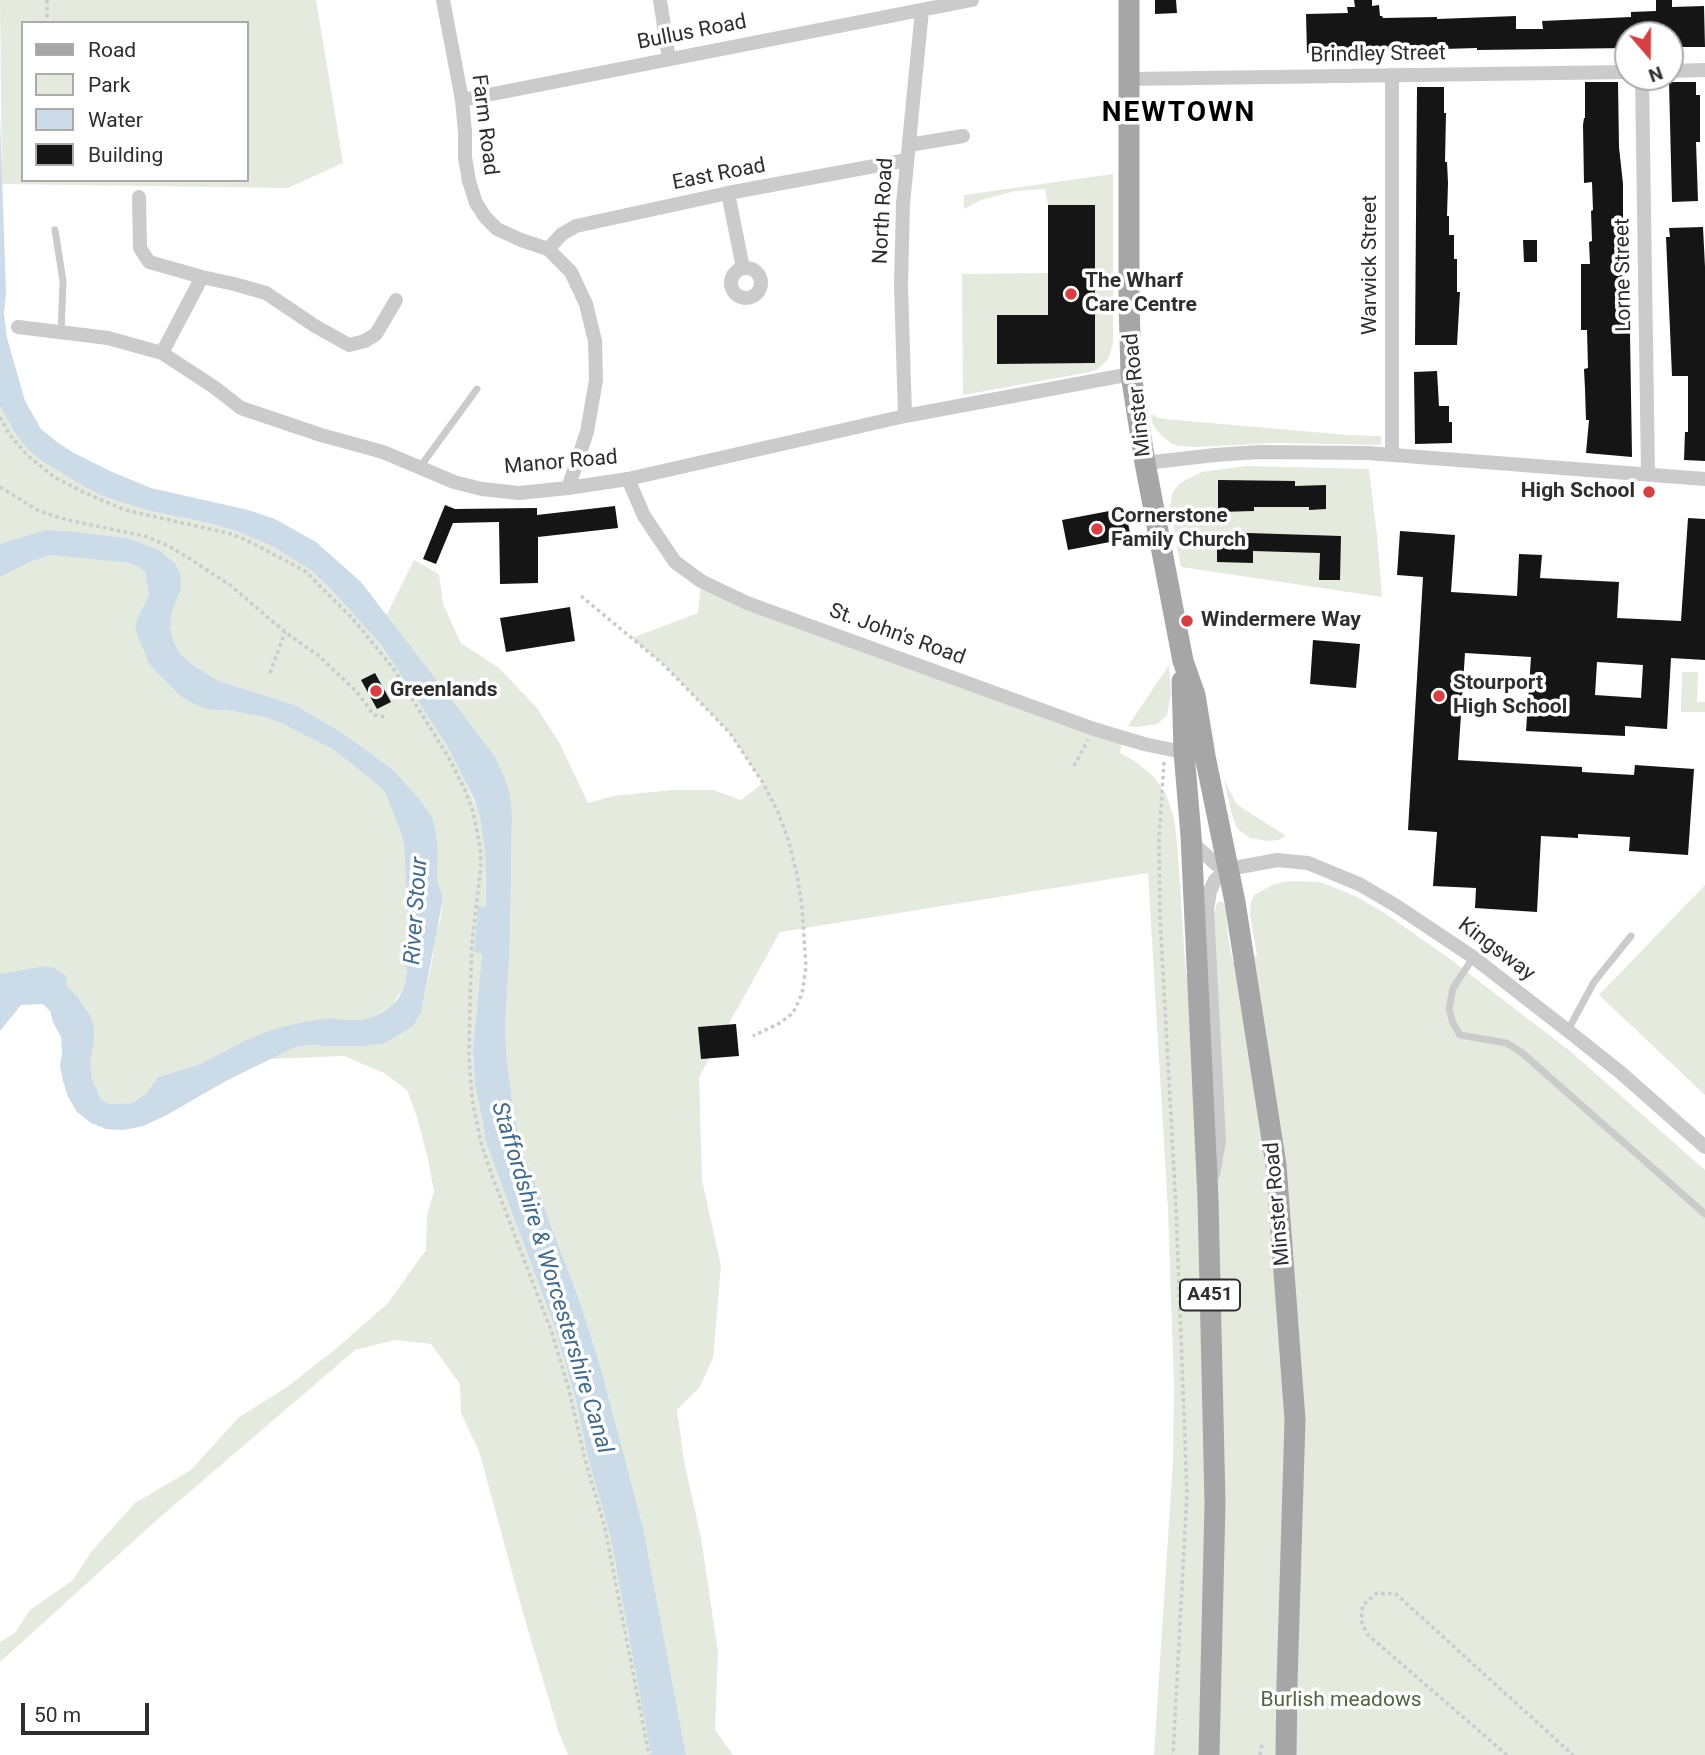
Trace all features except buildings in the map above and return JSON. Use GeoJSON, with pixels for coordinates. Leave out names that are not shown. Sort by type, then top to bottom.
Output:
{"type":"FeatureCollection","features":[{"type":"Feature","properties":{"kind":"main road","name":"Minster Road"},"geometry":{"type":"LineString","coordinates":[[1129,0],[1131,374],[1183,661],[1195,695],[1185,752],[1208,1199],[1215,1503],[1209,1755]]}},
{"type":"Feature","properties":{"kind":"main road","name":"Minster Road"},"geometry":{"type":"LineString","coordinates":[[1185,752],[1228,869],[1276,1166],[1295,1420],[1286,1755]]}},
{"type":"Feature","properties":{"kind":"street","name":"Farm Road"},"geometry":{"type":"LineString","coordinates":[[443,0],[462,100],[465,157],[476,203],[497,229],[548,249],[571,272],[586,304],[595,341],[596,380],[587,432],[568,488]]}},
{"type":"Feature","properties":{"kind":"street"},"geometry":{"type":"LineString","coordinates":[[660,0],[669,59]]}},
{"type":"Feature","properties":{"kind":"street","name":"Bullus Road"},"geometry":{"type":"LineString","coordinates":[[462,100],[972,0]]}},
{"type":"Feature","properties":{"kind":"street","name":"North Road"},"geometry":{"type":"LineString","coordinates":[[905,416],[901,286],[903,204],[922,10]]}},
{"type":"Feature","properties":{"kind":"street"},"geometry":{"type":"LineString","coordinates":[[1684,71],[1705,71]]}},
{"type":"Feature","properties":{"kind":"street","name":"Brindley Street"},"geometry":{"type":"LineString","coordinates":[[1129,79],[1614,72]]}},
{"type":"Feature","properties":{"kind":"street","name":"Warwick Street"},"geometry":{"type":"LineString","coordinates":[[1392,75],[1392,454]]}},
{"type":"Feature","properties":{"kind":"street","name":"Lorne Street"},"geometry":{"type":"LineString","coordinates":[[1642,91],[1648,473]]}},
{"type":"Feature","properties":{"kind":"street"},"geometry":{"type":"LineString","coordinates":[[909,145],[963,136]]}},
{"type":"Feature","properties":{"kind":"street","name":"East Road"},"geometry":{"type":"LineString","coordinates":[[548,249],[562,234],[576,226],[728,193],[907,160]]}},
{"type":"Feature","properties":{"kind":"street"},"geometry":{"type":"LineString","coordinates":[[728,193],[743,268]]}},
{"type":"Feature","properties":{"kind":"street"},"geometry":{"type":"LineString","coordinates":[[139,197],[140,248],[149,262],[266,293],[349,345],[365,341],[376,334],[396,300]]}},
{"type":"Feature","properties":{"kind":"street"},"geometry":{"type":"LineString","coordinates":[[162,354],[202,278]]}},
{"type":"Feature","properties":{"kind":"street","name":"Manor Road"},"geometry":{"type":"LineString","coordinates":[[18,327],[108,338],[162,354],[214,387],[241,408],[321,435],[383,452],[454,482],[482,489],[519,493],[628,479],[905,416],[1131,374]]}},
{"type":"Feature","properties":{"kind":"street"},"geometry":{"type":"LineString","coordinates":[[1145,463],[1259,452],[1392,454],[1705,479]]}},
{"type":"Feature","properties":{"kind":"street","name":"St. John's Road"},"geometry":{"type":"LineString","coordinates":[[628,479],[644,516],[675,562],[701,581],[747,603],[1094,729],[1185,752]]}},
{"type":"Feature","properties":{"kind":"street"},"geometry":{"type":"LineString","coordinates":[[1191,836],[1206,857],[1228,869],[1215,880],[1207,910],[1219,1141],[1208,1199]]}},
{"type":"Feature","properties":{"kind":"street","name":"Kingsway"},"geometry":{"type":"LineString","coordinates":[[1228,869],[1277,860],[1308,863],[1359,884],[1473,957],[1620,1072],[1705,1147]]}},
{"type":"Feature","properties":{"kind":"lane"},"geometry":{"type":"LineString","coordinates":[[55,230],[62,281],[61,332]]}},
{"type":"Feature","properties":{"kind":"lane"},"geometry":{"type":"LineString","coordinates":[[420,468],[477,389]]}},
{"type":"Feature","properties":{"kind":"lane"},"geometry":{"type":"LineString","coordinates":[[1567,1030],[1594,982],[1631,936]]}},
{"type":"Feature","properties":{"kind":"lane"},"geometry":{"type":"LineString","coordinates":[[1473,957],[1453,988],[1449,1009],[1460,1035],[1506,1043],[1521,1052],[1705,1214]]}},
{"type":"Feature","properties":{"kind":"path"},"geometry":{"type":"LineString","coordinates":[[47,0],[47,21]]}},
{"type":"Feature","properties":{"kind":"path"},"geometry":{"type":"LineString","coordinates":[[0,417],[9,434],[27,455],[54,477],[85,494],[125,510],[232,534],[304,571],[353,619],[393,668],[449,758],[465,790],[473,812],[481,865],[472,943],[469,1057],[472,1099],[481,1143],[491,1173],[552,1333],[569,1390],[605,1528],[649,1755]]}},
{"type":"Feature","properties":{"kind":"path"},"geometry":{"type":"LineString","coordinates":[[0,487],[39,511],[67,520],[145,536],[169,546],[230,585],[285,632],[319,656],[356,691],[374,715],[385,717]]}},
{"type":"Feature","properties":{"kind":"path"},"geometry":{"type":"LineString","coordinates":[[581,596],[663,664],[730,733],[763,783],[778,813],[797,875],[806,967],[802,994],[793,1013],[753,1036]]}},
{"type":"Feature","properties":{"kind":"path"},"geometry":{"type":"LineString","coordinates":[[270,673],[285,632]]}},
{"type":"Feature","properties":{"kind":"path"},"geometry":{"type":"LineString","coordinates":[[1074,766],[1094,729]]}},
{"type":"Feature","properties":{"kind":"path"},"geometry":{"type":"LineString","coordinates":[[1173,1755],[1187,1492],[1176,1208],[1160,917],[1159,839],[1161,786],[1185,752]]}},
{"type":"Feature","properties":{"kind":"path"},"geometry":{"type":"LineString","coordinates":[[1507,1755],[1367,1634],[1361,1620],[1363,1605],[1377,1593],[1396,1594],[1573,1755]]}},
{"type":"Feature","properties":{"kind":"path"},"geometry":{"type":"LineString","coordinates":[[1260,1755],[1262,1745]]}},
{"type":"Feature","properties":{"kind":"green space"},"geometry":{"type":"Polygon","coordinates":[[[0,0],[316,0],[343,163],[288,188],[2,184],[0,0]]]}},
{"type":"Feature","properties":{"kind":"green space"},"geometry":{"type":"Polygon","coordinates":[[[1113,174],[1113,344],[1108,359],[1098,369],[1090,372],[963,395],[962,274],[1048,273],[1048,315],[997,315],[997,364],[1095,363],[1095,205],[1048,205],[1045,189],[1015,191],[981,200],[964,209],[964,195],[1113,174]]]}},
{"type":"Feature","properties":{"kind":"green space"},"geometry":{"type":"Polygon","coordinates":[[[0,406],[26,448],[83,486],[105,497],[150,511],[236,531],[272,546],[312,571],[382,646],[449,749],[465,781],[479,813],[485,851],[486,907],[478,907],[474,952],[482,953],[473,1049],[475,1084],[485,1140],[555,1328],[575,1397],[588,1458],[610,1535],[651,1755],[568,1755],[525,1620],[479,1451],[461,1413],[460,1384],[431,1344],[395,1340],[355,1350],[159,1518],[0,1662],[0,1642],[15,1633],[30,1610],[73,1580],[91,1552],[135,1503],[191,1470],[238,1418],[287,1387],[338,1347],[388,1303],[426,1250],[427,1215],[434,1191],[417,1117],[407,1090],[384,1073],[344,1056],[269,1059],[293,1048],[325,1046],[421,1012],[443,898],[437,879],[436,833],[392,769],[344,734],[295,705],[219,681],[180,654],[170,627],[172,612],[181,588],[175,563],[167,556],[128,538],[67,531],[45,530],[0,544],[0,406]]]}},
{"type":"Feature","properties":{"kind":"green space"},"geometry":{"type":"Polygon","coordinates":[[[1151,414],[1165,419],[1381,436],[1381,445],[1277,443],[1178,446],[1161,435],[1153,425],[1151,414]]]}},
{"type":"Feature","properties":{"kind":"green space"},"geometry":{"type":"Polygon","coordinates":[[[1246,466],[1369,469],[1382,597],[1181,567],[1170,509],[1175,489],[1180,483],[1202,472],[1246,466]]]}},
{"type":"Feature","properties":{"kind":"green space"},"geometry":{"type":"Polygon","coordinates":[[[51,555],[137,566],[145,572],[149,595],[135,627],[139,640],[149,664],[177,693],[215,710],[268,718],[281,723],[334,750],[385,792],[404,841],[407,911],[403,959],[407,972],[404,987],[392,1005],[373,1017],[360,1020],[331,1018],[271,1030],[200,1064],[158,1077],[147,1093],[132,1103],[109,1104],[102,1100],[92,1078],[90,1063],[94,1041],[77,996],[44,966],[0,974],[0,577],[51,555]]]}},
{"type":"Feature","properties":{"kind":"green space","name":"Burlish meadows"},"geometry":{"type":"Polygon","coordinates":[[[414,560],[439,574],[443,604],[461,643],[499,668],[537,708],[560,744],[588,803],[613,796],[673,790],[713,790],[741,800],[763,783],[730,733],[663,664],[632,638],[698,613],[701,581],[1123,738],[1120,753],[1154,777],[1166,794],[1174,818],[1186,974],[1196,975],[1217,903],[1224,903],[1226,910],[1233,962],[1245,963],[1257,955],[1250,914],[1254,895],[1274,884],[1291,881],[1319,882],[1336,888],[1383,912],[1446,956],[1570,1051],[1705,1170],[1705,1755],[1154,1755],[1173,1460],[1174,1387],[1168,1210],[1148,873],[780,932],[699,1077],[702,1180],[721,1266],[713,1358],[699,1388],[677,1410],[684,1461],[701,1538],[718,1652],[715,1730],[733,1755],[686,1755],[643,1527],[600,1365],[580,1302],[520,1144],[513,1107],[505,1031],[512,816],[494,755],[386,616],[414,560]]]}},
{"type":"Feature","properties":{"kind":"green space"},"geometry":{"type":"Polygon","coordinates":[[[1169,665],[1171,696],[1167,715],[1157,724],[1128,726],[1169,665]]]}},
{"type":"Feature","properties":{"kind":"green space"},"geometry":{"type":"Polygon","coordinates":[[[1682,672],[1698,672],[1697,702],[1705,702],[1705,712],[1681,712],[1682,672]]]}},
{"type":"Feature","properties":{"kind":"green space"},"geometry":{"type":"Polygon","coordinates":[[[1224,779],[1236,804],[1286,836],[1268,841],[1250,838],[1237,828],[1224,779]]]}},
{"type":"Feature","properties":{"kind":"green space"},"geometry":{"type":"Polygon","coordinates":[[[1705,885],[1705,1095],[1599,995],[1705,885]]]}},
{"type":"Feature","properties":{"kind":"water","name":"Staffordshire & Worcestershire Canal"},"geometry":{"type":"Polygon","coordinates":[[[0,118],[6,292],[4,314],[7,338],[25,401],[41,429],[74,453],[151,488],[248,510],[275,519],[316,542],[361,582],[494,755],[505,779],[512,816],[505,1031],[513,1107],[520,1144],[580,1302],[600,1365],[643,1527],[686,1755],[651,1755],[610,1535],[588,1458],[575,1397],[555,1328],[485,1140],[475,1084],[473,1049],[482,954],[474,952],[478,906],[486,907],[485,851],[474,799],[449,749],[382,646],[312,571],[272,546],[236,531],[150,511],[105,497],[41,460],[26,448],[13,430],[0,406],[0,118]]]}},
{"type":"Feature","properties":{"kind":"water","name":"River Stour"},"geometry":{"type":"Polygon","coordinates":[[[45,530],[128,538],[159,550],[175,563],[180,574],[181,588],[172,612],[170,627],[180,654],[219,681],[295,705],[344,734],[392,769],[420,800],[432,817],[436,833],[437,879],[443,898],[421,1012],[413,1026],[385,1043],[363,1046],[309,1045],[293,1048],[224,1082],[165,1116],[143,1126],[124,1130],[106,1129],[91,1123],[77,1112],[63,1081],[60,1065],[61,1037],[50,1011],[43,1004],[21,1005],[0,1031],[0,974],[44,966],[54,968],[66,976],[67,986],[77,996],[94,1027],[90,1063],[92,1078],[101,1099],[109,1104],[132,1103],[147,1093],[158,1077],[200,1064],[271,1030],[331,1018],[360,1020],[373,1017],[398,999],[407,972],[403,959],[407,911],[404,841],[385,792],[334,750],[281,723],[268,718],[201,707],[177,693],[149,664],[139,640],[135,627],[149,595],[145,572],[137,566],[51,555],[0,577],[0,544],[45,530]]]}},
{"type":"Feature","properties":{"kind":"place","name":"The Wharf Care Centre"},"geometry":{"type":"Point","coordinates":[1071,294]}},
{"type":"Feature","properties":{"kind":"place","name":"High School"},"geometry":{"type":"Point","coordinates":[1649,492]}},
{"type":"Feature","properties":{"kind":"place","name":"Cornerstone Family Church"},"geometry":{"type":"Point","coordinates":[1097,529]}},
{"type":"Feature","properties":{"kind":"place","name":"Windermere Way"},"geometry":{"type":"Point","coordinates":[1187,621]}},
{"type":"Feature","properties":{"kind":"place","name":"Greenlands"},"geometry":{"type":"Point","coordinates":[376,691]}},
{"type":"Feature","properties":{"kind":"place","name":"Stourport High School"},"geometry":{"type":"Point","coordinates":[1439,696]}},
{"type":"Feature","properties":{"kind":"district","name":"NEWTOWN"},"geometry":{"type":"Point","coordinates":[1179,114]}}]}
